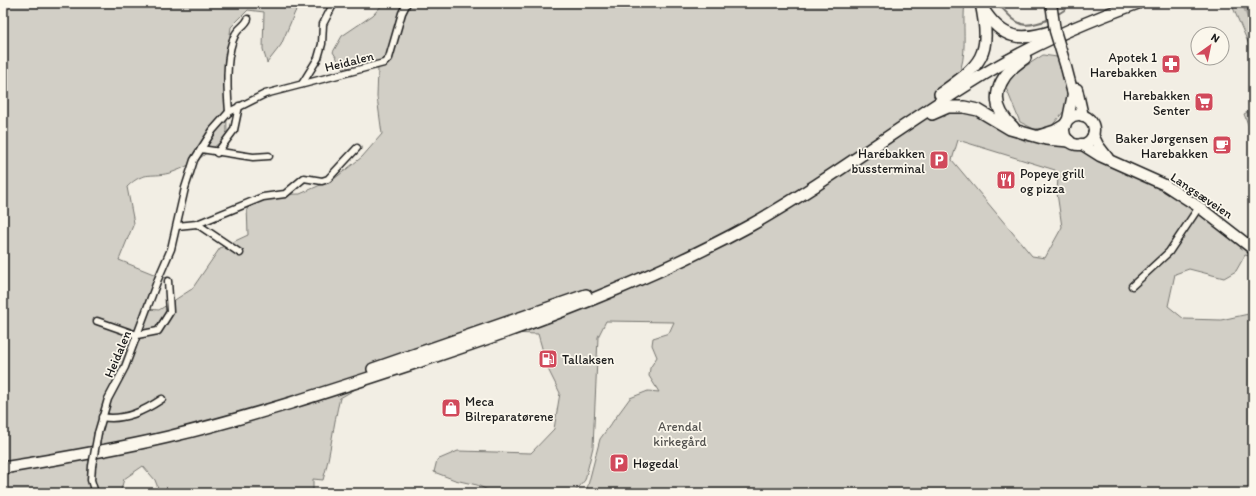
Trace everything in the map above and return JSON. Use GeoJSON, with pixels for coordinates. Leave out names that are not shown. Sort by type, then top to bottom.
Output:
{"type":"FeatureCollection","features":[{"type":"Feature","properties":{"kind":"highway"},"geometry":{"type":"LineString","coordinates":[[3,468],[168,437],[301,401],[465,346],[595,300],[658,271],[750,225],[823,182],[992,70],[1030,48],[1122,3]]}},
{"type":"Feature","properties":{"kind":"highway"},"geometry":{"type":"LineString","coordinates":[[929,102],[1006,57],[1072,27],[1138,3]]}},
{"type":"Feature","properties":{"kind":"highway"},"geometry":{"type":"LineString","coordinates":[[982,5],[996,26],[1009,34],[1018,37],[1039,36],[1072,27]]}},
{"type":"Feature","properties":{"kind":"highway"},"geometry":{"type":"LineString","coordinates":[[3,463],[80,449],[227,416],[264,405],[463,339],[594,292],[656,266],[746,220],[820,177],[970,72],[982,57],[986,42],[982,5]]}},
{"type":"Feature","properties":{"kind":"highway"},"geometry":{"type":"LineString","coordinates":[[1018,131],[1007,120],[998,106],[998,92],[1002,79],[1015,64],[1072,27]]}},
{"type":"Feature","properties":{"kind":"highway"},"geometry":{"type":"LineString","coordinates":[[891,136],[939,110],[956,106],[978,110],[1010,129],[1046,139],[1069,141]]}},
{"type":"Feature","properties":{"kind":"highway"},"geometry":{"type":"LineString","coordinates":[[1038,136],[1055,131],[1066,122]]}},
{"type":"Feature","properties":{"kind":"main road"},"geometry":{"type":"LineString","coordinates":[[1051,3],[1055,31],[1068,66],[1084,116],[1092,124],[1093,134],[1088,141],[1081,144],[1074,144],[1069,141],[1064,133],[1073,94],[1068,66],[1060,35],[1055,3]]}},
{"type":"Feature","properties":{"kind":"main road"},"geometry":{"type":"LineString","coordinates":[[1066,122],[1076,115],[1084,116]]}},
{"type":"Feature","properties":{"kind":"main road","name":"Langsæveien"},"geometry":{"type":"LineString","coordinates":[[1093,134],[1101,149],[1110,159]]}},
{"type":"Feature","properties":{"kind":"main road","name":"Langsæveien"},"geometry":{"type":"LineString","coordinates":[[1081,144],[1100,156],[1110,159],[1165,185],[1199,207],[1253,249]]}},
{"type":"Feature","properties":{"kind":"street","name":"Heidalen"},"geometry":{"type":"LineString","coordinates":[[302,84],[318,58],[322,44],[323,24],[334,3]]}},
{"type":"Feature","properties":{"kind":"street","name":"Heidalen"},"geometry":{"type":"LineString","coordinates":[[95,493],[91,480],[92,466],[102,417],[108,399],[125,367],[171,249],[189,174],[200,149],[213,130],[229,112],[239,106],[265,94],[384,63],[389,58],[402,13],[407,3]]}},
{"type":"Feature","properties":{"kind":"street"},"geometry":{"type":"LineString","coordinates":[[229,112],[227,79],[233,39],[237,30],[245,25],[248,19]]}},
{"type":"Feature","properties":{"kind":"street"},"geometry":{"type":"LineString","coordinates":[[218,153],[234,130],[239,106]]}},
{"type":"Feature","properties":{"kind":"street"},"geometry":{"type":"LineString","coordinates":[[177,226],[197,224],[226,213],[251,201],[263,197],[285,194],[304,178],[322,181],[328,179],[357,148]]}},
{"type":"Feature","properties":{"kind":"street"},"geometry":{"type":"LineString","coordinates":[[200,149],[218,153],[253,157],[269,156]]}},
{"type":"Feature","properties":{"kind":"street"},"geometry":{"type":"LineString","coordinates":[[1132,286],[1168,252],[1199,207]]}},
{"type":"Feature","properties":{"kind":"street"},"geometry":{"type":"LineString","coordinates":[[197,224],[240,253]]}},
{"type":"Feature","properties":{"kind":"street"},"geometry":{"type":"LineString","coordinates":[[97,321],[137,335],[155,333],[160,330],[166,321],[171,306],[168,280]]}},
{"type":"Feature","properties":{"kind":"street"},"geometry":{"type":"LineString","coordinates":[[102,417],[123,417],[140,411],[162,399]]}},
{"type":"Feature","properties":{"kind":"green space","name":"Arendal kirkegård"},"geometry":{"type":"Polygon","coordinates":[[[3,3],[303,3],[295,12],[281,45],[267,63],[263,49],[264,12],[248,10],[231,27],[226,63],[227,136],[208,152],[181,169],[166,174],[144,176],[133,181],[127,187],[134,223],[119,260],[156,275],[148,309],[159,310],[192,289],[220,248],[248,235],[247,205],[264,195],[300,194],[334,179],[362,157],[382,134],[377,97],[378,69],[342,67],[333,52],[342,36],[373,15],[384,3],[965,3],[963,60],[960,72],[942,99],[974,112],[1025,141],[1056,142],[1086,149],[1172,195],[1249,246],[1253,238],[1253,257],[1245,255],[1236,271],[1224,278],[1189,269],[1175,274],[1168,306],[1184,319],[1221,320],[1253,313],[1253,493],[586,493],[600,439],[630,398],[648,391],[659,392],[649,376],[650,368],[657,357],[652,345],[653,338],[669,333],[674,322],[606,321],[598,337],[593,447],[585,480],[574,493],[494,493],[477,485],[455,480],[434,472],[437,460],[458,451],[531,453],[554,429],[560,393],[548,369],[538,334],[507,333],[371,380],[340,398],[323,480],[313,479],[313,493],[160,493],[155,480],[143,466],[124,479],[120,493],[3,493],[3,3]],[[958,140],[952,160],[1032,256],[1045,258],[1062,227],[1057,193],[1058,177],[1055,170],[958,140]]]}},
{"type":"Feature","properties":{"kind":"green space"},"geometry":{"type":"Polygon","coordinates":[[[1231,3],[1253,3],[1253,54],[1231,3]]]}},
{"type":"Feature","properties":{"kind":"green space"},"geometry":{"type":"Polygon","coordinates":[[[1043,55],[1057,57],[1065,74],[1069,105],[1050,128],[1034,129],[1020,122],[1006,88],[1012,75],[1043,55]]]}},
{"type":"Feature","properties":{"kind":"green space"},"geometry":{"type":"Polygon","coordinates":[[[1253,61],[1253,91],[1249,81],[1253,61]]]}},
{"type":"Feature","properties":{"kind":"green space"},"geometry":{"type":"Polygon","coordinates":[[[1253,109],[1253,137],[1244,114],[1253,109]]]}},
{"type":"Feature","properties":{"kind":"waterway"},"geometry":{"type":"LineString","coordinates":[[997,3],[1015,20],[1025,25],[1032,25],[1050,19]]}},
{"type":"Feature","properties":{"kind":"waterway"},"geometry":{"type":"LineString","coordinates":[[1247,3],[1253,19]]}},
{"type":"Feature","properties":{"kind":"waterway"},"geometry":{"type":"LineString","coordinates":[[1055,16],[1066,9]]}},
{"type":"Feature","properties":{"kind":"place","name":"Apotek 1 Harebakken"},"geometry":{"type":"Point","coordinates":[1171,64]}},
{"type":"Feature","properties":{"kind":"place","name":"Harebakken Senter"},"geometry":{"type":"Point","coordinates":[1204,102]}},
{"type":"Feature","properties":{"kind":"place","name":"Baker Jørgensen Harebakken"},"geometry":{"type":"Point","coordinates":[1222,145]}},
{"type":"Feature","properties":{"kind":"place","name":"Harebakken bussterminal"},"geometry":{"type":"Point","coordinates":[939,160]}},
{"type":"Feature","properties":{"kind":"place","name":"Popeye grill og pizza"},"geometry":{"type":"Point","coordinates":[1006,180]}},
{"type":"Feature","properties":{"kind":"place","name":"Tallaksen"},"geometry":{"type":"Point","coordinates":[548,359]}},
{"type":"Feature","properties":{"kind":"place","name":"Meca Bilreparatørene"},"geometry":{"type":"Point","coordinates":[451,408]}},
{"type":"Feature","properties":{"kind":"place","name":"Høgedal"},"geometry":{"type":"Point","coordinates":[619,463]}}]}
